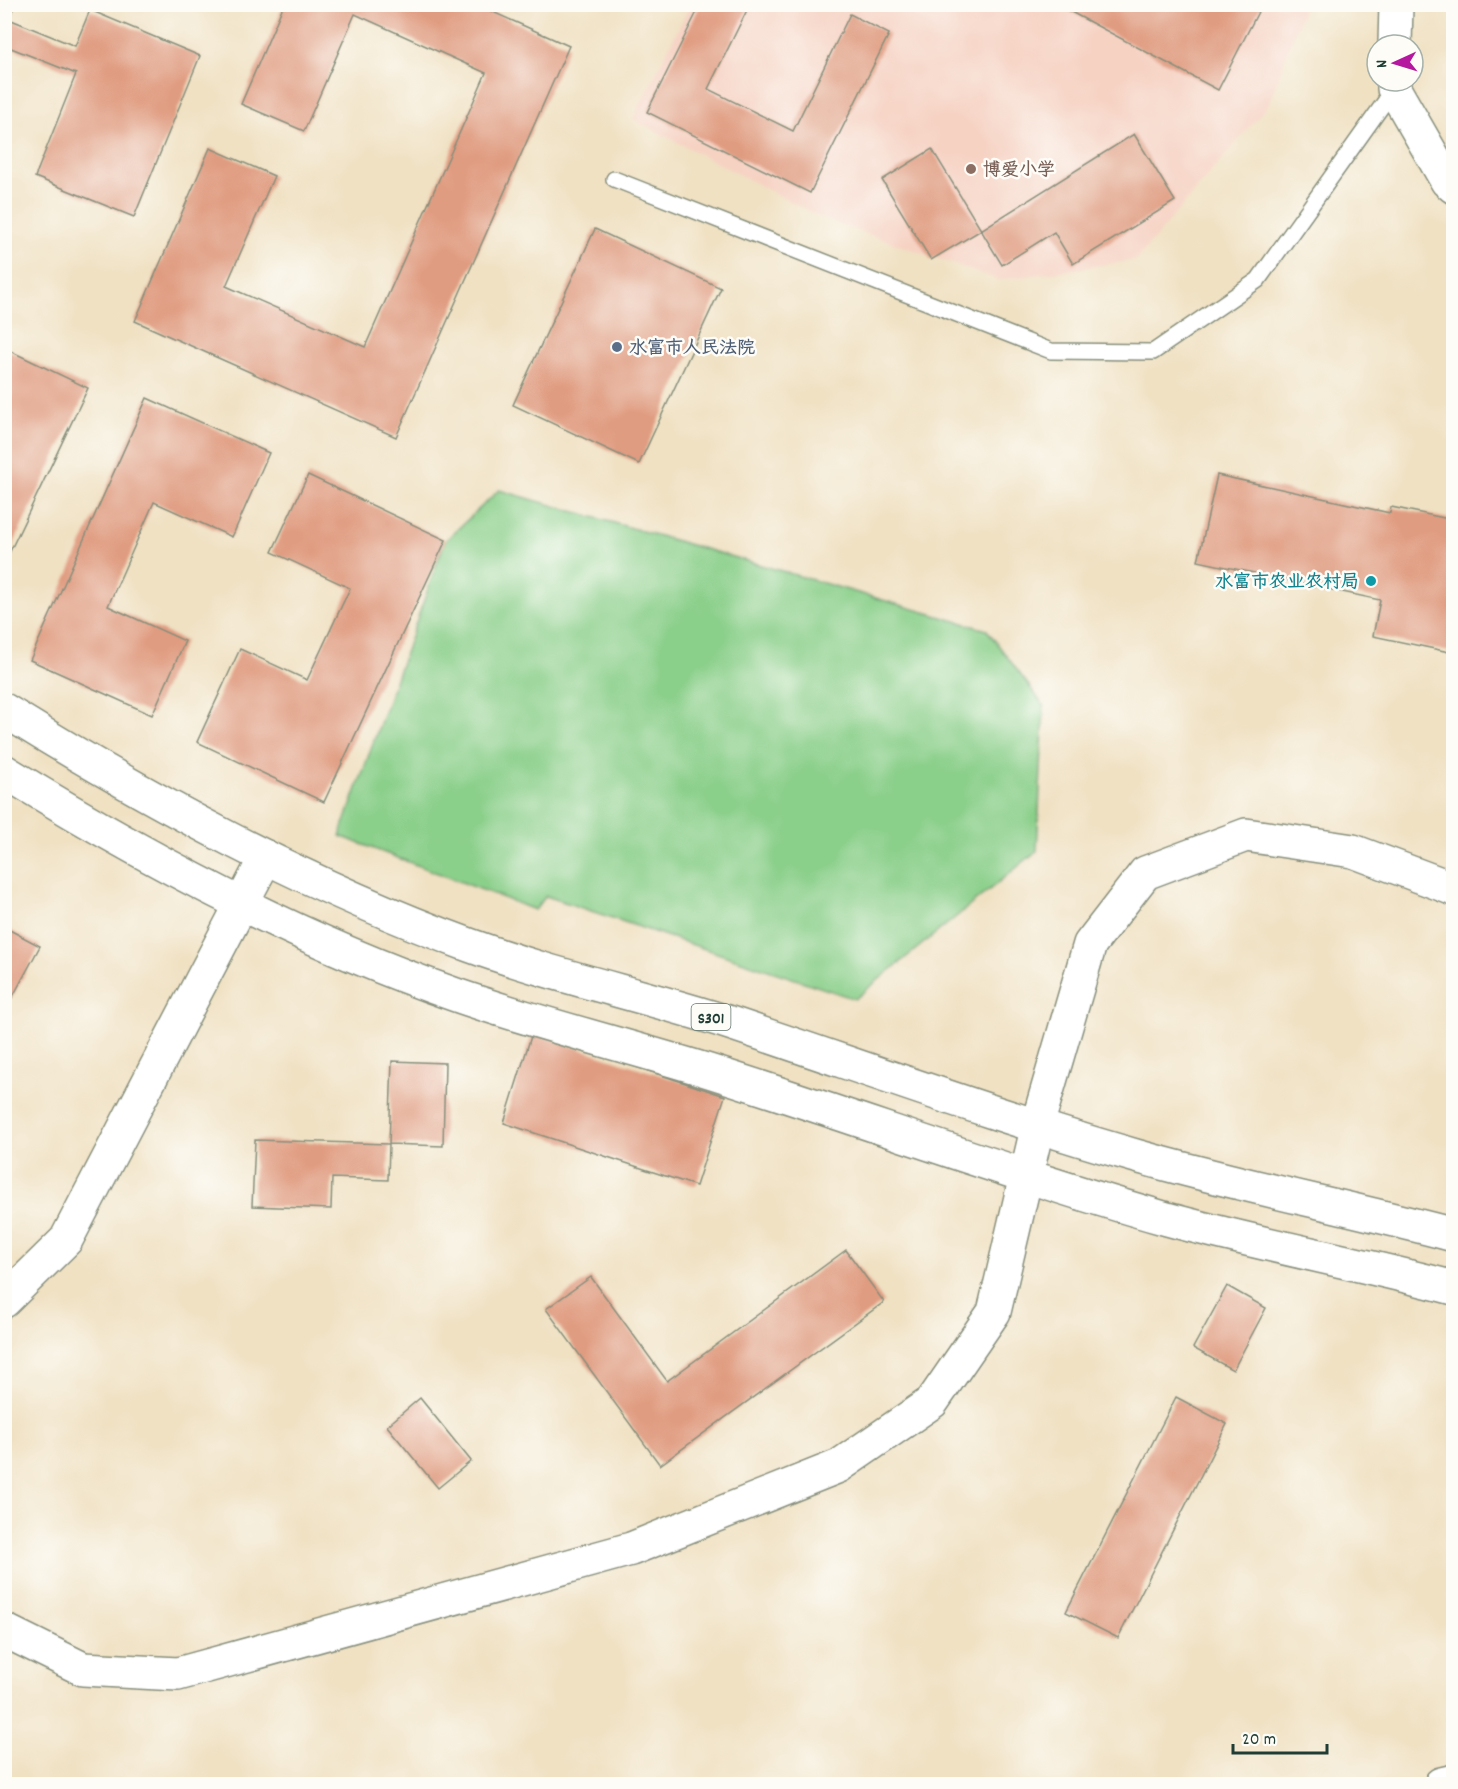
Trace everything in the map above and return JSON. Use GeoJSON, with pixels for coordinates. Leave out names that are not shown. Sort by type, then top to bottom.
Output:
{"type":"FeatureCollection","features":[{"type":"Feature","properties":{"kind":"main road"},"geometry":{"type":"LineString","coordinates":[[1395,33],[1396,4]]}},
{"type":"Feature","properties":{"kind":"main road"},"geometry":{"type":"LineString","coordinates":[[1398,93],[1447,181],[1454,187]]}},
{"type":"Feature","properties":{"kind":"main road","name":"S301"},"geometry":{"type":"LineString","coordinates":[[4,710],[136,788],[266,857],[384,911],[471,945],[551,972],[725,1022],[1038,1126],[1231,1182],[1454,1235]]}},
{"type":"Feature","properties":{"kind":"main road"},"geometry":{"type":"LineString","coordinates":[[4,771],[121,839],[242,902],[363,958],[453,994],[536,1022],[710,1071],[1026,1176],[1180,1222],[1454,1288]]}},
{"type":"Feature","properties":{"kind":"main road"},"geometry":{"type":"LineString","coordinates":[[4,1630],[83,1669],[178,1674],[631,1549],[839,1466],[932,1402],[994,1312],[1038,1126],[1090,944],[1145,873],[1246,835],[1353,851],[1454,889]]}},
{"type":"Feature","properties":{"kind":"main road"},"geometry":{"type":"LineString","coordinates":[[4,1301],[66,1240],[266,857]]}},
{"type":"Feature","properties":{"kind":"main road"},"geometry":{"type":"LineString","coordinates":[[1441,1785],[1454,1781]]}},
{"type":"Feature","properties":{"kind":"lane"},"geometry":{"type":"LineString","coordinates":[[614,179],[1051,351],[1153,352],[1258,280],[1388,93]]}},
{"type":"Feature","properties":{"kind":"shaded area","name":"博爱小学"},"geometry":{"type":"Polygon","coordinates":[[[690,5],[1305,5],[1268,105],[1136,260],[999,280],[822,218],[633,119],[690,5]]]}},
{"type":"Feature","properties":{"kind":"green space"},"geometry":{"type":"Polygon","coordinates":[[[499,490],[987,630],[1044,706],[1037,851],[855,999],[546,896],[535,910],[340,836],[445,541],[499,490]]]}},
{"type":"Feature","properties":{"kind":"building"},"geometry":{"type":"Polygon","coordinates":[[[4,4],[15,4],[9,19],[75,46],[90,10],[200,56],[134,217],[35,177],[76,74],[6,46],[4,50],[4,4]]]}},
{"type":"Feature","properties":{"kind":"building"},"geometry":{"type":"Polygon","coordinates":[[[284,4],[475,4],[569,46],[396,437],[135,321],[210,148],[274,176],[226,286],[365,347],[486,73],[355,14],[304,131],[241,104],[284,4]]]}},
{"type":"Feature","properties":{"kind":"building"},"geometry":{"type":"Polygon","coordinates":[[[701,4],[750,4],[708,89],[793,131],[850,14],[889,34],[810,193],[647,112],[701,4]]]}},
{"type":"Feature","properties":{"kind":"building"},"geometry":{"type":"Polygon","coordinates":[[[1056,4],[1262,4],[1218,90],[1056,4]]]}},
{"type":"Feature","properties":{"kind":"building"},"geometry":{"type":"Polygon","coordinates":[[[1134,134],[1175,201],[1073,264],[1054,232],[1002,265],[981,230],[1134,134]]]}},
{"type":"Feature","properties":{"kind":"building"},"geometry":{"type":"Polygon","coordinates":[[[932,149],[981,230],[931,260],[882,180],[932,149]]]}},
{"type":"Feature","properties":{"kind":"building","name":"水富市人民法院"},"geometry":{"type":"Polygon","coordinates":[[[595,229],[721,288],[639,464],[513,405],[595,229]]]}},
{"type":"Feature","properties":{"kind":"building"},"geometry":{"type":"Polygon","coordinates":[[[4,348],[88,388],[4,564],[4,348]]]}},
{"type":"Feature","properties":{"kind":"building"},"geometry":{"type":"Polygon","coordinates":[[[147,398],[269,453],[232,537],[154,502],[108,606],[185,641],[152,715],[30,660],[147,398]]]}},
{"type":"Feature","properties":{"kind":"building"},"geometry":{"type":"Polygon","coordinates":[[[308,475],[446,540],[324,802],[197,742],[240,649],[307,680],[350,588],[272,552],[308,475]]]}},
{"type":"Feature","properties":{"kind":"building","name":"水富市农业农村局"},"geometry":{"type":"Polygon","coordinates":[[[1217,475],[1390,513],[1391,507],[1454,520],[1454,653],[1373,636],[1380,600],[1198,561],[1217,475]]]}},
{"type":"Feature","properties":{"kind":"building"},"geometry":{"type":"Polygon","coordinates":[[[4,927],[40,946],[12,998],[4,994],[4,927]]]}},
{"type":"Feature","properties":{"kind":"building"},"geometry":{"type":"Polygon","coordinates":[[[532,1033],[725,1096],[696,1186],[504,1123],[532,1033]]]}},
{"type":"Feature","properties":{"kind":"building"},"geometry":{"type":"Polygon","coordinates":[[[392,1061],[445,1063],[443,1146],[389,1144],[392,1061]]]}},
{"type":"Feature","properties":{"kind":"building"},"geometry":{"type":"Polygon","coordinates":[[[255,1140],[389,1144],[388,1180],[332,1178],[331,1209],[252,1206],[255,1140]]]}},
{"type":"Feature","properties":{"kind":"building"},"geometry":{"type":"Polygon","coordinates":[[[846,1250],[884,1302],[660,1465],[546,1309],[591,1277],[667,1381],[846,1250]]]}},
{"type":"Feature","properties":{"kind":"building"},"geometry":{"type":"Polygon","coordinates":[[[1227,1286],[1266,1308],[1233,1370],[1193,1348],[1227,1286]]]}},
{"type":"Feature","properties":{"kind":"building"},"geometry":{"type":"Polygon","coordinates":[[[1176,1397],[1227,1424],[1118,1638],[1066,1612],[1176,1397]]]}},
{"type":"Feature","properties":{"kind":"building"},"geometry":{"type":"Polygon","coordinates":[[[420,1398],[471,1461],[438,1488],[387,1426],[420,1398]]]}},
{"type":"Feature","properties":{"kind":"place","name":"博爱小学"},"geometry":{"type":"Point","coordinates":[971,169]}},
{"type":"Feature","properties":{"kind":"place","name":"水富市人民法院"},"geometry":{"type":"Point","coordinates":[617,347]}},
{"type":"Feature","properties":{"kind":"place","name":"水富市农业农村局"},"geometry":{"type":"Point","coordinates":[1371,581]}}]}
